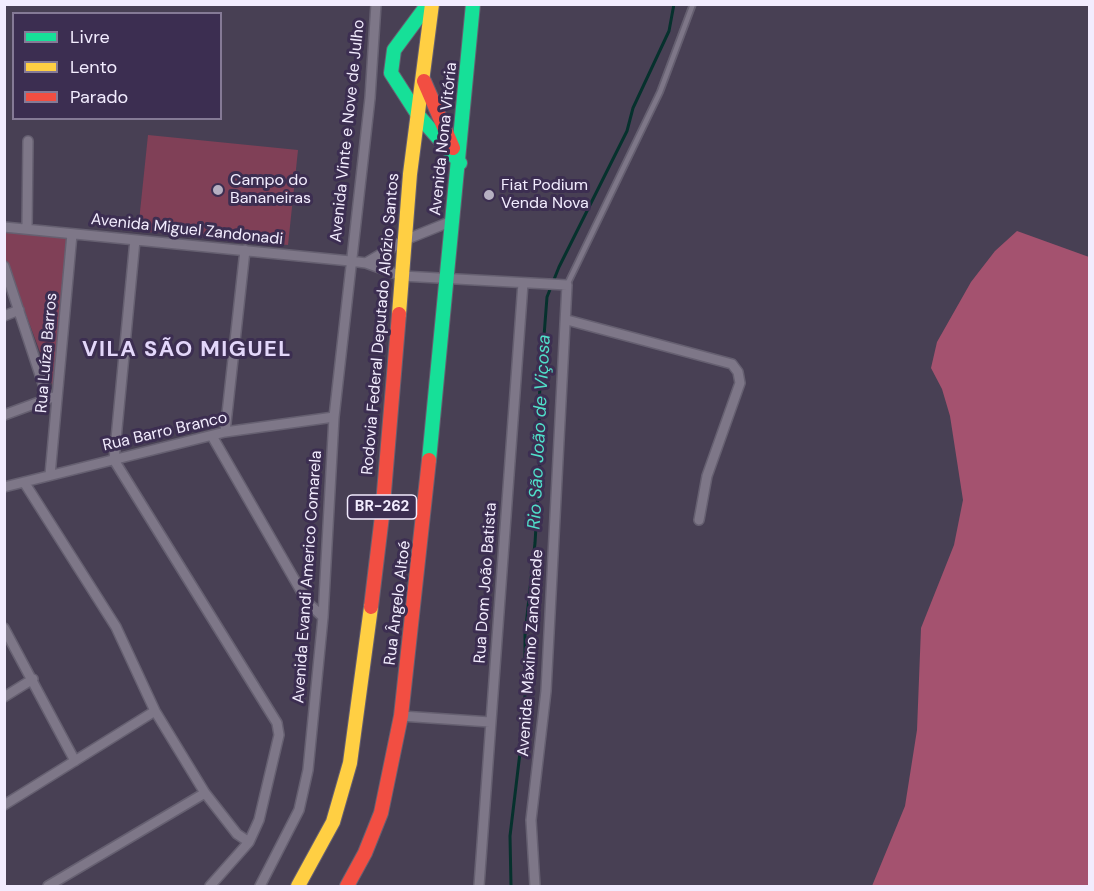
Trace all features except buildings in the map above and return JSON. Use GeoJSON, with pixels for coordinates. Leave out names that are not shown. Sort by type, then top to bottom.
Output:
{"type":"FeatureCollection","features":[{"type":"Feature","properties":{"kind":"main road","name":"Rodovia Federal Deputado Aloízio Santos"},"geometry":{"type":"LineString","coordinates":[[298,886],[321,850],[333,822],[350,763],[378,557],[405,240],[418,115],[424,80],[430,4]]}},
{"type":"Feature","properties":{"kind":"main road"},"geometry":{"type":"LineString","coordinates":[[430,4],[394,50],[390,63],[395,81],[418,115],[460,163]]}},
{"type":"Feature","properties":{"kind":"main road","name":"Avenida Nona Vitória"},"geometry":{"type":"LineString","coordinates":[[446,278],[460,163],[472,4]]}},
{"type":"Feature","properties":{"kind":"main road"},"geometry":{"type":"LineString","coordinates":[[424,80],[460,163]]}},
{"type":"Feature","properties":{"kind":"main road","name":"Rua Ângelo Altoé"},"geometry":{"type":"LineString","coordinates":[[347,886],[365,853],[381,813],[401,716],[420,567],[446,278]]}},
{"type":"Feature","properties":{"kind":"street","name":"Avenida Vinte e Nove de Julho"},"geometry":{"type":"LineString","coordinates":[[350,261],[370,98],[376,4]]}},
{"type":"Feature","properties":{"kind":"street"},"geometry":{"type":"LineString","coordinates":[[27,229],[28,141]]}},
{"type":"Feature","properties":{"kind":"street"},"geometry":{"type":"LineString","coordinates":[[366,263],[405,240],[452,221]]}},
{"type":"Feature","properties":{"kind":"street","name":"Avenida Miguel Zandonadi"},"geometry":{"type":"LineString","coordinates":[[4,227],[350,261],[366,263],[402,276],[527,283]]}},
{"type":"Feature","properties":{"kind":"street","name":"Rua Luíza Barros"},"geometry":{"type":"LineString","coordinates":[[50,475],[72,234]]}},
{"type":"Feature","properties":{"kind":"street"},"geometry":{"type":"LineString","coordinates":[[135,240],[114,460],[277,723],[279,735],[261,809],[249,842],[210,886]]}},
{"type":"Feature","properties":{"kind":"street"},"geometry":{"type":"LineString","coordinates":[[225,432],[244,250]]}},
{"type":"Feature","properties":{"kind":"street","name":"Avenida Evandi Americo Comarela"},"geometry":{"type":"LineString","coordinates":[[260,886],[299,810],[308,770],[323,617],[334,417],[350,261]]}},
{"type":"Feature","properties":{"kind":"street"},"geometry":{"type":"LineString","coordinates":[[4,266],[48,399]]}},
{"type":"Feature","properties":{"kind":"street"},"geometry":{"type":"LineString","coordinates":[[527,283],[565,285]]}},
{"type":"Feature","properties":{"kind":"street","name":"Rua Dom João Batista"},"geometry":{"type":"LineString","coordinates":[[479,886],[490,722],[527,283]]}},
{"type":"Feature","properties":{"kind":"street","name":"Avenida Máximo Zandonade"},"geometry":{"type":"LineString","coordinates":[[535,886],[531,820],[546,691],[567,320],[565,285]]}},
{"type":"Feature","properties":{"kind":"street"},"geometry":{"type":"LineString","coordinates":[[4,315],[19,310]]}},
{"type":"Feature","properties":{"kind":"street"},"geometry":{"type":"LineString","coordinates":[[567,320],[720,360],[732,364],[738,372],[740,382],[707,476],[699,520]]}},
{"type":"Feature","properties":{"kind":"street"},"geometry":{"type":"LineString","coordinates":[[4,415],[58,396]]}},
{"type":"Feature","properties":{"kind":"street","name":"Rua Barro Branco"},"geometry":{"type":"LineString","coordinates":[[4,487],[225,432],[334,417]]}},
{"type":"Feature","properties":{"kind":"street"},"geometry":{"type":"LineString","coordinates":[[212,436],[308,603],[323,617]]}},
{"type":"Feature","properties":{"kind":"street"},"geometry":{"type":"LineString","coordinates":[[24,482],[126,645],[155,711],[205,794],[237,834],[249,842]]}},
{"type":"Feature","properties":{"kind":"street"},"geometry":{"type":"LineString","coordinates":[[4,628],[75,761]]}},
{"type":"Feature","properties":{"kind":"street"},"geometry":{"type":"LineString","coordinates":[[4,697],[33,679]]}},
{"type":"Feature","properties":{"kind":"street"},"geometry":{"type":"LineString","coordinates":[[4,805],[155,711]]}},
{"type":"Feature","properties":{"kind":"street"},"geometry":{"type":"LineString","coordinates":[[401,716],[490,722]]}},
{"type":"Feature","properties":{"kind":"street"},"geometry":{"type":"LineString","coordinates":[[48,886],[205,794]]}},
{"type":"Feature","properties":{"kind":"lane"},"geometry":{"type":"LineString","coordinates":[[565,285],[660,93],[693,4]]}},
{"type":"Feature","properties":{"kind":"shaded area","name":"Campo do Bananeiras"},"geometry":{"type":"Polygon","coordinates":[[[148,135],[298,150],[288,245],[138,231],[148,135]]]}},
{"type":"Feature","properties":{"kind":"shaded area"},"geometry":{"type":"Polygon","coordinates":[[[5,228],[71,234],[56,395],[5,258],[5,228]]]}},
{"type":"Feature","properties":{"kind":"shaded area"},"geometry":{"type":"Polygon","coordinates":[[[1017,231],[1089,257],[1089,886],[872,886],[905,806],[917,730],[921,628],[954,545],[963,500],[950,416],[942,389],[931,368],[937,342],[971,282],[995,251],[1017,231]]]}},
{"type":"Feature","properties":{"kind":"waterway","name":"Rio São João de Viçosa"},"geometry":{"type":"LineString","coordinates":[[511,886],[510,836],[525,711],[525,635],[535,543],[540,460],[539,401],[547,297],[559,267],[627,131],[633,108],[669,31],[674,4]]}},
{"type":"Feature","properties":{"kind":"traffic: fast"},"geometry":{"type":"LineString","coordinates":[[428,4],[394,50],[391,73],[418,115],[460,163]]}},
{"type":"Feature","properties":{"kind":"traffic: fast"},"geometry":{"type":"LineString","coordinates":[[429,460],[473,4]]}},
{"type":"Feature","properties":{"kind":"traffic: slow"},"geometry":{"type":"LineString","coordinates":[[399,314],[410,174],[432,4]]}},
{"type":"Feature","properties":{"kind":"traffic: slow"},"geometry":{"type":"LineString","coordinates":[[298,886],[333,822],[350,763],[371,607]]}},
{"type":"Feature","properties":{"kind":"traffic: jam"},"geometry":{"type":"LineString","coordinates":[[424,81],[453,148]]}},
{"type":"Feature","properties":{"kind":"traffic: jam"},"geometry":{"type":"LineString","coordinates":[[371,607],[382,516],[399,314]]}},
{"type":"Feature","properties":{"kind":"traffic: jam"},"geometry":{"type":"LineString","coordinates":[[347,886],[365,853],[381,813],[401,716],[429,460]]}},
{"type":"Feature","properties":{"kind":"place","name":"Campo do Bananeiras"},"geometry":{"type":"Point","coordinates":[218,190]}},
{"type":"Feature","properties":{"kind":"place","name":"Fiat Podium Venda Nova"},"geometry":{"type":"Point","coordinates":[489,195]}},
{"type":"Feature","properties":{"kind":"district","name":"VILA SÃO MIGUEL"},"geometry":{"type":"Point","coordinates":[187,350]}}]}
